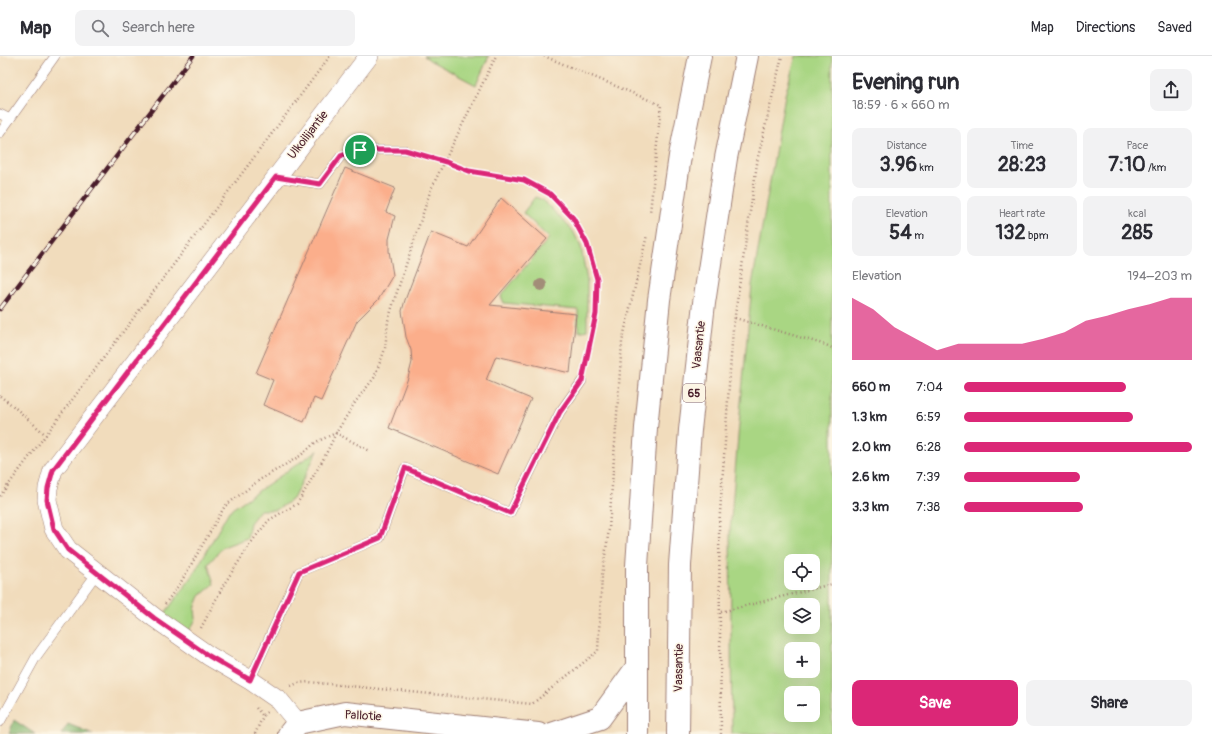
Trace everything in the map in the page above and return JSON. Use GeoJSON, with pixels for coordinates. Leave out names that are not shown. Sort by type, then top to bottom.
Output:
{"type":"FeatureCollection","features":[{"type":"Feature","properties":{"kind":"main road"},"geometry":{"type":"LineString","coordinates":[[637,734],[637,566],[646,428],[659,300],[680,156],[700,56]]}},
{"type":"Feature","properties":{"kind":"main road","name":"Vaasantie"},"geometry":{"type":"LineString","coordinates":[[678,734],[680,565],[690,430],[704,303],[726,158],[747,56]]}},
{"type":"Feature","properties":{"kind":"main road"},"geometry":{"type":"LineString","coordinates":[[552,734],[600,718],[637,667]]}},
{"type":"Feature","properties":{"kind":"main road","name":"Pallotie"},"geometry":{"type":"LineString","coordinates":[[293,729],[345,713],[538,734]]}},
{"type":"Feature","properties":{"kind":"street","name":"Ulkoilijantie"},"geometry":{"type":"LineString","coordinates":[[293,729],[279,700],[250,680],[209,656],[154,618],[68,550],[54,529],[47,500],[48,488],[53,470],[369,56]]}},
{"type":"Feature","properties":{"kind":"lane"},"geometry":{"type":"LineString","coordinates":[[0,133],[55,56]]}},
{"type":"Feature","properties":{"kind":"lane"},"geometry":{"type":"LineString","coordinates":[[0,114],[10,119]]}},
{"type":"Feature","properties":{"kind":"lane"},"geometry":{"type":"LineString","coordinates":[[276,177],[320,184],[341,156],[360,150],[405,150]]}},
{"type":"Feature","properties":{"kind":"lane"},"geometry":{"type":"LineString","coordinates":[[250,680],[299,572],[380,538],[405,468],[510,513],[560,412],[582,381]]}},
{"type":"Feature","properties":{"kind":"lane"},"geometry":{"type":"LineString","coordinates":[[0,722],[36,657],[97,573]]}},
{"type":"Feature","properties":{"kind":"path"},"geometry":{"type":"LineString","coordinates":[[0,496],[330,56]]}},
{"type":"Feature","properties":{"kind":"path"},"geometry":{"type":"LineString","coordinates":[[192,644],[224,584],[253,540],[269,520],[297,504],[324,458],[336,433],[356,401],[374,378],[385,349],[388,321],[431,189],[446,162],[496,56]]}},
{"type":"Feature","properties":{"kind":"path"},"geometry":{"type":"LineString","coordinates":[[544,56],[661,105],[650,213]]}},
{"type":"Feature","properties":{"kind":"path"},"geometry":{"type":"LineString","coordinates":[[721,734],[719,526],[735,318],[758,156],[782,56]]}},
{"type":"Feature","properties":{"kind":"path"},"geometry":{"type":"LineString","coordinates":[[405,150],[446,162],[469,171],[524,180],[550,194],[573,218],[587,244],[597,279],[596,314],[582,381]]}},
{"type":"Feature","properties":{"kind":"path"},"geometry":{"type":"LineString","coordinates":[[335,684],[532,704],[598,651],[602,576],[609,530],[622,342],[648,229]]}},
{"type":"Feature","properties":{"kind":"path"},"geometry":{"type":"LineString","coordinates":[[735,318],[832,348]]}},
{"type":"Feature","properties":{"kind":"path"},"geometry":{"type":"LineString","coordinates":[[0,396],[46,435]]}},
{"type":"Feature","properties":{"kind":"path"},"geometry":{"type":"LineString","coordinates":[[336,433],[370,452]]}},
{"type":"Feature","properties":{"kind":"path"},"geometry":{"type":"LineString","coordinates":[[154,618],[181,582],[225,506],[260,479],[300,456],[316,442],[336,433]]}},
{"type":"Feature","properties":{"kind":"path"},"geometry":{"type":"LineString","coordinates":[[720,612],[832,584]]}},
{"type":"Feature","properties":{"kind":"green space"},"geometry":{"type":"Polygon","coordinates":[[[424,56],[489,56],[476,85],[424,56]]]}},
{"type":"Feature","properties":{"kind":"green space"},"geometry":{"type":"Polygon","coordinates":[[[796,56],[832,56],[832,734],[732,734],[730,531],[752,285],[785,95],[796,56]]]}},
{"type":"Feature","properties":{"kind":"green space"},"geometry":{"type":"Polygon","coordinates":[[[535,197],[543,200],[573,231],[581,247],[587,281],[587,330],[578,331],[578,310],[504,303],[501,296],[549,238],[523,213],[535,197]]]}},
{"type":"Feature","properties":{"kind":"green space"},"geometry":{"type":"Polygon","coordinates":[[[318,450],[293,499],[276,510],[260,510],[250,523],[247,538],[223,547],[208,564],[214,584],[200,596],[195,608],[196,619],[187,635],[162,617],[192,577],[229,511],[318,450]]]}},
{"type":"Feature","properties":{"kind":"green space"},"geometry":{"type":"Polygon","coordinates":[[[14,720],[35,734],[9,734],[14,720]]]}},
{"type":"Feature","properties":{"kind":"green space"},"geometry":{"type":"Polygon","coordinates":[[[68,724],[93,734],[61,734],[68,724]]]}},
{"type":"Feature","properties":{"kind":"building"},"geometry":{"type":"Polygon","coordinates":[[[345,168],[395,188],[386,212],[395,216],[389,239],[389,251],[393,275],[378,300],[357,321],[321,401],[314,398],[304,422],[263,405],[273,380],[256,373],[345,168]]]}},
{"type":"Feature","properties":{"kind":"building"},"geometry":{"type":"Polygon","coordinates":[[[501,198],[547,239],[490,305],[576,314],[570,373],[496,356],[486,380],[531,399],[498,474],[389,428],[408,378],[412,362],[411,350],[406,337],[402,311],[431,232],[468,247],[501,198]]]}},
{"type":"Feature","properties":{"kind":"railway"},"geometry":{"type":"LineString","coordinates":[[0,309],[193,56]]}},
{"type":"Feature","properties":{"kind":"route"},"geometry":{"type":"LineString","coordinates":[[360,150],[405,150],[446,162],[469,171],[524,180],[550,194],[573,218],[587,244],[597,279],[596,314],[589,348],[582,381],[560,412],[510,513],[405,468],[380,538],[299,572],[250,680],[209,656],[154,618],[68,550],[54,529],[47,500],[48,488],[53,470],[276,177],[320,184],[341,156],[360,150]]}}]}
